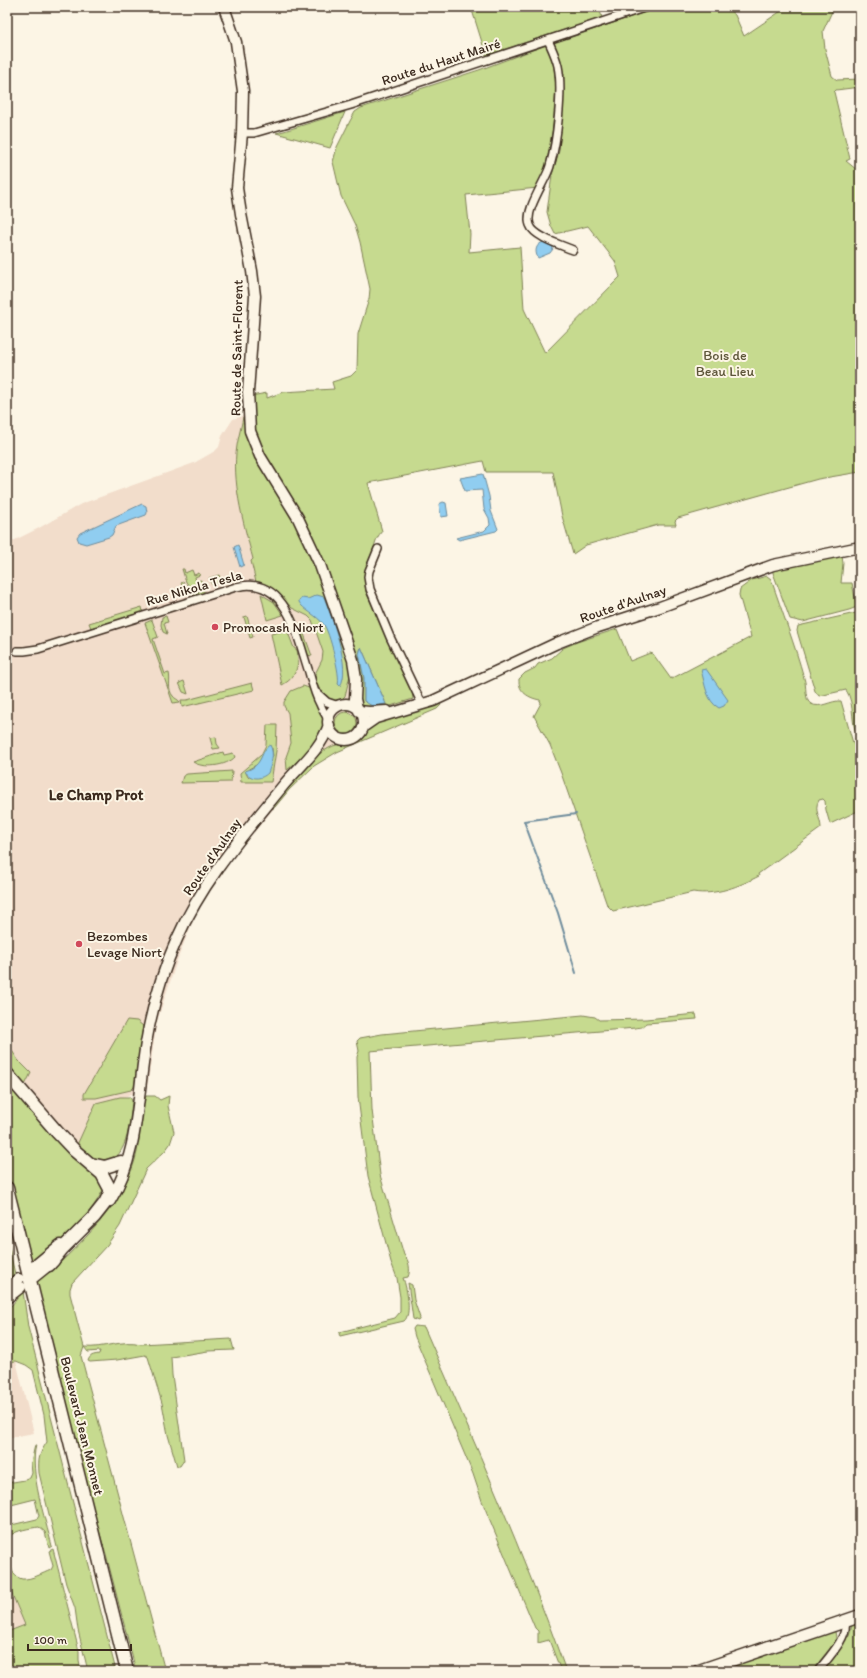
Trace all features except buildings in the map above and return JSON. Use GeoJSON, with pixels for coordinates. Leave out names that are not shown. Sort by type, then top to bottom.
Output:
{"type":"FeatureCollection","features":[{"type":"Feature","properties":{"kind":"main road"},"geometry":{"type":"LineString","coordinates":[[7,1074],[57,1132],[75,1151],[102,1174],[110,1186],[110,1193],[94,1217],[62,1249],[49,1265]]}},
{"type":"Feature","properties":{"kind":"main road"},"geometry":{"type":"LineString","coordinates":[[91,1164],[105,1167],[120,1162]]}},
{"type":"Feature","properties":{"kind":"main road","name":"Boulevard Jean Monnet"},"geometry":{"type":"LineString","coordinates":[[7,1188],[127,1671]]}},
{"type":"Feature","properties":{"kind":"main road","name":"Boulevard Jean Monnet"},"geometry":{"type":"LineString","coordinates":[[7,1206],[122,1671]]}},
{"type":"Feature","properties":{"kind":"main road"},"geometry":{"type":"LineString","coordinates":[[86,1506],[102,1554],[131,1671]]}},
{"type":"Feature","properties":{"kind":"main road"},"geometry":{"type":"LineString","coordinates":[[699,1671],[860,1616]]}},
{"type":"Feature","properties":{"kind":"street","name":"Route de Saint-Florent"},"geometry":{"type":"LineString","coordinates":[[224,7],[235,37],[243,91],[238,199],[252,271],[255,296],[248,392],[250,431],[260,456],[291,505],[310,541],[350,650],[355,670],[355,699],[358,710]]}},
{"type":"Feature","properties":{"kind":"street","name":"Route du Haut Mairé"},"geometry":{"type":"LineString","coordinates":[[242,133],[254,133],[351,106],[646,7]]}},
{"type":"Feature","properties":{"kind":"street"},"geometry":{"type":"LineString","coordinates":[[548,40],[558,67],[560,79],[559,108],[550,167],[530,210],[529,219],[531,228],[538,235],[573,250]]}},
{"type":"Feature","properties":{"kind":"street","name":"Route d'Aulnay"},"geometry":{"type":"LineString","coordinates":[[363,728],[376,718],[444,696],[557,643],[598,627],[660,607],[766,567],[860,547]]}},
{"type":"Feature","properties":{"kind":"street"},"geometry":{"type":"LineString","coordinates":[[378,549],[369,571],[370,589],[390,637],[422,704]]}},
{"type":"Feature","properties":{"kind":"street","name":"Rue Nikola Tesla"},"geometry":{"type":"LineString","coordinates":[[17,651],[38,649],[236,587],[247,585],[255,586],[275,595],[288,611],[320,705],[329,723]]}},
{"type":"Feature","properties":{"kind":"street","name":"Route de Saint-Florent"},"geometry":{"type":"LineString","coordinates":[[341,705],[350,691],[355,670]]}},
{"type":"Feature","properties":{"kind":"street"},"geometry":{"type":"LineString","coordinates":[[316,692],[327,702],[350,705],[358,710],[364,720],[363,728],[356,737],[350,740],[340,739],[334,735],[329,723],[331,713],[341,705]]}},
{"type":"Feature","properties":{"kind":"street","name":"Route d'Aulnay"},"geometry":{"type":"LineString","coordinates":[[358,710],[375,712],[403,709]]}},
{"type":"Feature","properties":{"kind":"street","name":"Route d'Aulnay"},"geometry":{"type":"LineString","coordinates":[[133,1135],[146,1044],[157,992],[177,939],[207,883],[278,792],[313,753],[324,737],[329,723]]}},
{"type":"Feature","properties":{"kind":"street","name":"Route d'Aulnay"},"geometry":{"type":"LineString","coordinates":[[313,753],[340,739]]}},
{"type":"Feature","properties":{"kind":"street"},"geometry":{"type":"LineString","coordinates":[[133,1135],[125,1169],[111,1199],[91,1226],[49,1265],[33,1272],[76,1231],[98,1205],[110,1186],[133,1135]]}},
{"type":"Feature","properties":{"kind":"street"},"geometry":{"type":"LineString","coordinates":[[7,1288],[20,1283],[7,1298]]}},
{"type":"Feature","properties":{"kind":"street"},"geometry":{"type":"LineString","coordinates":[[818,1671],[842,1638],[845,1632],[845,1621]]}},
{"type":"Feature","properties":{"kind":"shaded area"},"geometry":{"type":"Polygon","coordinates":[[[267,393],[266,403],[412,691],[418,716],[337,752],[314,766],[289,790],[234,856],[198,908],[178,958],[157,1021],[147,1088],[124,1097],[96,1103],[77,1145],[48,1114],[7,1060],[7,544],[81,504],[194,463],[215,451],[219,447],[222,436],[233,419],[245,415],[267,393]]]}},
{"type":"Feature","properties":{"kind":"shaded area"},"geometry":{"type":"Polygon","coordinates":[[[16,1361],[34,1433],[7,1438],[7,1362],[16,1361]]]}},
{"type":"Feature","properties":{"kind":"shaded area"},"geometry":{"type":"Polygon","coordinates":[[[7,1571],[12,1594],[25,1625],[7,1632],[7,1571]]]}},
{"type":"Feature","properties":{"kind":"green space"},"geometry":{"type":"Polygon","coordinates":[[[471,7],[599,7],[602,18],[486,55],[471,7]]]}},
{"type":"Feature","properties":{"kind":"green space","name":"Bois de Beau Lieu"},"geometry":{"type":"Polygon","coordinates":[[[660,7],[727,8],[735,15],[744,36],[787,7],[834,7],[823,31],[825,49],[832,76],[837,80],[860,79],[860,87],[836,90],[834,92],[850,159],[846,161],[857,170],[860,170],[860,472],[818,479],[678,518],[675,521],[676,525],[658,525],[586,545],[573,554],[562,516],[553,472],[486,472],[483,461],[368,483],[382,531],[376,540],[366,568],[366,592],[412,691],[413,699],[384,708],[363,708],[361,706],[322,562],[265,459],[254,431],[251,396],[267,393],[267,398],[283,392],[334,389],[332,382],[351,376],[357,370],[358,334],[369,299],[370,289],[360,242],[355,225],[341,196],[333,162],[337,147],[355,112],[361,108],[479,70],[546,45],[553,61],[556,87],[553,126],[546,167],[538,188],[466,195],[470,234],[469,252],[520,247],[524,309],[545,353],[620,277],[615,261],[588,226],[555,234],[547,212],[552,175],[559,151],[564,74],[554,43],[660,7]],[[361,647],[359,654],[364,678],[364,701],[385,701],[361,647]]]}},
{"type":"Feature","properties":{"kind":"green space"},"geometry":{"type":"Polygon","coordinates":[[[345,112],[330,148],[276,133],[284,131],[345,112]]]}},
{"type":"Feature","properties":{"kind":"green space"},"geometry":{"type":"Polygon","coordinates":[[[243,417],[245,418],[291,511],[321,576],[351,671],[345,696],[340,701],[337,702],[329,700],[321,692],[316,682],[315,674],[322,660],[323,652],[312,620],[308,616],[292,608],[279,594],[265,585],[256,582],[251,561],[253,559],[240,506],[236,480],[237,444],[243,417]]]}},
{"type":"Feature","properties":{"kind":"green space"},"geometry":{"type":"Polygon","coordinates":[[[842,556],[843,563],[841,583],[852,583],[857,607],[803,622],[790,619],[772,570],[842,556]]]}},
{"type":"Feature","properties":{"kind":"green space"},"geometry":{"type":"Polygon","coordinates":[[[182,569],[184,569],[185,573],[192,570],[194,575],[199,573],[200,575],[195,577],[196,581],[201,580],[203,588],[197,590],[191,589],[186,582],[182,569]]]}},
{"type":"Feature","properties":{"kind":"green space"},"geometry":{"type":"Polygon","coordinates":[[[219,575],[221,580],[233,576],[233,578],[212,585],[209,578],[219,575]]]}},
{"type":"Feature","properties":{"kind":"green space"},"geometry":{"type":"Polygon","coordinates":[[[767,576],[771,579],[793,641],[805,681],[807,699],[811,704],[818,706],[841,701],[853,743],[857,750],[860,750],[860,810],[830,824],[825,801],[823,799],[819,800],[817,804],[817,811],[821,828],[758,874],[759,876],[736,887],[710,893],[693,892],[613,911],[607,905],[550,745],[534,716],[541,703],[540,700],[528,696],[522,691],[519,684],[519,679],[525,673],[535,668],[538,664],[552,658],[563,648],[617,629],[630,661],[650,653],[653,654],[671,679],[751,637],[739,595],[740,589],[752,580],[767,576]]]}},
{"type":"Feature","properties":{"kind":"green space"},"geometry":{"type":"Polygon","coordinates":[[[183,582],[190,591],[196,592],[204,590],[204,593],[193,594],[187,592],[181,583],[183,582]]]}},
{"type":"Feature","properties":{"kind":"green space"},"geometry":{"type":"Polygon","coordinates":[[[261,594],[274,602],[283,615],[267,620],[261,594]]]}},
{"type":"Feature","properties":{"kind":"green space"},"geometry":{"type":"Polygon","coordinates":[[[142,607],[143,612],[91,628],[89,623],[142,607]]]}},
{"type":"Feature","properties":{"kind":"green space"},"geometry":{"type":"Polygon","coordinates":[[[860,612],[860,739],[853,722],[851,702],[846,690],[819,696],[815,691],[797,631],[798,626],[860,612]]]}},
{"type":"Feature","properties":{"kind":"green space"},"geometry":{"type":"Polygon","coordinates":[[[166,616],[168,622],[164,623],[167,634],[163,632],[161,625],[162,617],[166,616]]]}},
{"type":"Feature","properties":{"kind":"green space"},"geometry":{"type":"Polygon","coordinates":[[[247,616],[253,637],[250,638],[244,617],[247,616]]]}},
{"type":"Feature","properties":{"kind":"green space"},"geometry":{"type":"Polygon","coordinates":[[[152,620],[158,637],[153,639],[165,674],[169,673],[170,676],[170,691],[180,702],[173,703],[145,623],[152,620]]]}},
{"type":"Feature","properties":{"kind":"green space"},"geometry":{"type":"Polygon","coordinates":[[[300,623],[312,656],[307,655],[298,627],[300,623]]]}},
{"type":"Feature","properties":{"kind":"green space"},"geometry":{"type":"Polygon","coordinates":[[[287,630],[294,648],[297,650],[298,661],[294,675],[282,685],[271,634],[287,630]]]}},
{"type":"Feature","properties":{"kind":"green space"},"geometry":{"type":"Polygon","coordinates":[[[184,681],[188,694],[183,692],[179,683],[184,681]]]}},
{"type":"Feature","properties":{"kind":"green space"},"geometry":{"type":"Polygon","coordinates":[[[252,683],[254,690],[182,707],[181,700],[187,700],[252,683]]]}},
{"type":"Feature","properties":{"kind":"green space"},"geometry":{"type":"Polygon","coordinates":[[[303,686],[309,688],[319,705],[324,724],[318,739],[299,760],[287,770],[286,757],[291,743],[288,713],[284,706],[284,702],[291,691],[303,686]]]}},
{"type":"Feature","properties":{"kind":"green space"},"geometry":{"type":"Polygon","coordinates":[[[439,702],[441,705],[437,709],[337,752],[314,766],[272,809],[298,773],[324,751],[336,745],[352,743],[363,738],[369,729],[376,723],[439,702]]]}},
{"type":"Feature","properties":{"kind":"green space"},"geometry":{"type":"Polygon","coordinates":[[[346,712],[354,715],[357,723],[354,731],[346,734],[338,731],[335,723],[338,715],[346,712]]]}},
{"type":"Feature","properties":{"kind":"green space"},"geometry":{"type":"Polygon","coordinates":[[[267,725],[277,725],[276,751],[271,782],[241,782],[240,773],[261,755],[266,745],[267,725]],[[272,748],[262,757],[258,764],[245,771],[248,777],[273,756],[272,748]]]}},
{"type":"Feature","properties":{"kind":"green space"},"geometry":{"type":"Polygon","coordinates":[[[216,737],[217,744],[220,748],[213,749],[210,738],[216,737]]]}},
{"type":"Feature","properties":{"kind":"green space"},"geometry":{"type":"Polygon","coordinates":[[[223,752],[224,755],[233,753],[235,757],[226,763],[215,766],[197,764],[193,762],[223,752]]]}},
{"type":"Feature","properties":{"kind":"green space"},"geometry":{"type":"Polygon","coordinates":[[[232,771],[231,782],[181,783],[183,776],[187,774],[232,771]]]}},
{"type":"Feature","properties":{"kind":"green space"},"geometry":{"type":"Polygon","coordinates":[[[696,1014],[697,1019],[647,1023],[642,1027],[635,1028],[370,1051],[372,1110],[380,1175],[404,1255],[409,1265],[408,1277],[403,1278],[407,1294],[408,1313],[404,1321],[340,1336],[340,1332],[395,1318],[400,1312],[400,1297],[397,1278],[391,1262],[368,1176],[358,1097],[357,1057],[359,1051],[357,1041],[360,1038],[382,1034],[583,1015],[595,1017],[599,1020],[646,1019],[696,1014]]]}},
{"type":"Feature","properties":{"kind":"green space"},"geometry":{"type":"Polygon","coordinates":[[[127,1020],[137,1021],[143,1026],[134,1087],[131,1090],[96,1098],[84,1098],[84,1094],[127,1020]]]}},
{"type":"Feature","properties":{"kind":"green space"},"geometry":{"type":"Polygon","coordinates":[[[7,1043],[18,1060],[31,1073],[25,1085],[7,1068],[7,1043]]]}},
{"type":"Feature","properties":{"kind":"green space"},"geometry":{"type":"Polygon","coordinates":[[[7,1080],[99,1176],[104,1188],[98,1200],[81,1221],[30,1265],[7,1171],[7,1080]]]}},
{"type":"Feature","properties":{"kind":"green space"},"geometry":{"type":"Polygon","coordinates":[[[146,1096],[155,1096],[160,1100],[169,1096],[168,1106],[174,1132],[170,1144],[165,1151],[146,1169],[120,1226],[107,1245],[72,1283],[70,1294],[84,1347],[81,1356],[165,1671],[136,1671],[106,1554],[88,1494],[34,1280],[62,1261],[97,1225],[107,1212],[125,1184],[132,1168],[137,1152],[146,1096]]]}},
{"type":"Feature","properties":{"kind":"green space"},"geometry":{"type":"Polygon","coordinates":[[[120,1097],[130,1097],[132,1101],[126,1140],[122,1150],[116,1157],[109,1160],[92,1158],[84,1153],[77,1145],[96,1103],[120,1097]]]}},
{"type":"Feature","properties":{"kind":"green space"},"geometry":{"type":"Polygon","coordinates":[[[7,1239],[15,1274],[14,1276],[7,1278],[7,1239]]]}},
{"type":"Feature","properties":{"kind":"green space"},"geometry":{"type":"Polygon","coordinates":[[[408,1283],[412,1285],[414,1300],[420,1318],[418,1321],[413,1319],[408,1283]]]}},
{"type":"Feature","properties":{"kind":"green space"},"geometry":{"type":"Polygon","coordinates":[[[23,1291],[28,1327],[116,1671],[88,1671],[78,1630],[75,1608],[66,1584],[39,1473],[40,1457],[47,1442],[44,1415],[33,1370],[16,1361],[7,1362],[7,1309],[23,1291]]]}},
{"type":"Feature","properties":{"kind":"green space"},"geometry":{"type":"Polygon","coordinates":[[[415,1326],[424,1327],[443,1370],[516,1541],[566,1671],[561,1671],[549,1640],[538,1643],[538,1631],[535,1628],[482,1501],[473,1474],[415,1337],[413,1329],[415,1326]]]}},
{"type":"Feature","properties":{"kind":"green space"},"geometry":{"type":"Polygon","coordinates":[[[231,1339],[234,1350],[208,1351],[171,1357],[172,1375],[184,1460],[180,1466],[177,1466],[168,1435],[162,1403],[148,1357],[145,1355],[117,1360],[90,1362],[88,1361],[91,1356],[99,1354],[100,1351],[88,1352],[84,1347],[98,1347],[120,1343],[141,1344],[231,1339]]]}},
{"type":"Feature","properties":{"kind":"green space"},"geometry":{"type":"Polygon","coordinates":[[[35,1445],[34,1456],[36,1481],[52,1546],[49,1548],[45,1532],[39,1527],[13,1534],[10,1536],[8,1543],[12,1571],[17,1577],[26,1579],[51,1570],[53,1566],[49,1551],[53,1549],[79,1651],[81,1671],[7,1671],[7,1632],[25,1625],[12,1594],[7,1571],[7,1526],[37,1519],[39,1516],[35,1499],[7,1506],[7,1483],[30,1478],[32,1473],[31,1463],[35,1445]]]}},
{"type":"Feature","properties":{"kind":"green space"},"geometry":{"type":"Polygon","coordinates":[[[860,1622],[860,1671],[821,1671],[849,1635],[852,1625],[860,1622]]]}},
{"type":"Feature","properties":{"kind":"green space"},"geometry":{"type":"Polygon","coordinates":[[[835,1631],[836,1638],[834,1643],[812,1671],[717,1671],[835,1631]]]}},
{"type":"Feature","properties":{"kind":"water"},"geometry":{"type":"Polygon","coordinates":[[[544,242],[552,244],[553,249],[550,253],[538,258],[536,248],[539,244],[544,242]]]}},
{"type":"Feature","properties":{"kind":"water"},"geometry":{"type":"Polygon","coordinates":[[[483,474],[489,496],[491,511],[498,529],[496,531],[459,540],[456,538],[484,531],[490,525],[489,518],[484,509],[482,490],[465,491],[460,478],[483,474]]]}},
{"type":"Feature","properties":{"kind":"water"},"geometry":{"type":"Polygon","coordinates":[[[443,502],[446,503],[448,516],[441,517],[439,504],[443,502]]]}},
{"type":"Feature","properties":{"kind":"water"},"geometry":{"type":"Polygon","coordinates":[[[142,504],[146,506],[146,515],[116,526],[112,535],[109,537],[86,544],[79,542],[77,537],[80,533],[142,504]]]}},
{"type":"Feature","properties":{"kind":"water"},"geometry":{"type":"Polygon","coordinates":[[[238,545],[244,565],[240,567],[234,547],[238,545]]]}},
{"type":"Feature","properties":{"kind":"water"},"geometry":{"type":"Polygon","coordinates":[[[317,595],[324,597],[339,642],[344,668],[340,686],[338,684],[338,672],[334,654],[326,629],[318,618],[304,608],[299,602],[302,598],[308,599],[317,595]]]}},
{"type":"Feature","properties":{"kind":"water"},"geometry":{"type":"Polygon","coordinates":[[[361,647],[386,704],[372,706],[364,701],[364,678],[359,654],[361,647]]]}},
{"type":"Feature","properties":{"kind":"water"},"geometry":{"type":"Polygon","coordinates":[[[706,669],[728,700],[724,706],[719,708],[711,701],[701,670],[706,669]]]}},
{"type":"Feature","properties":{"kind":"water"},"geometry":{"type":"Polygon","coordinates":[[[270,745],[272,756],[268,773],[259,778],[247,774],[245,771],[256,766],[267,747],[270,745]]]}},
{"type":"Feature","properties":{"kind":"waterway"},"geometry":{"type":"LineString","coordinates":[[576,814],[524,821],[558,913],[576,973]]}},
{"type":"Feature","properties":{"kind":"place","name":"Promocash Niort"},"geometry":{"type":"Point","coordinates":[215,627]}},
{"type":"Feature","properties":{"kind":"place","name":"Bezombes Levage Niort"},"geometry":{"type":"Point","coordinates":[79,944]}},
{"type":"Feature","properties":{"kind":"district","name":"Le Champ Prot"},"geometry":{"type":"Point","coordinates":[96,795]}}]}
